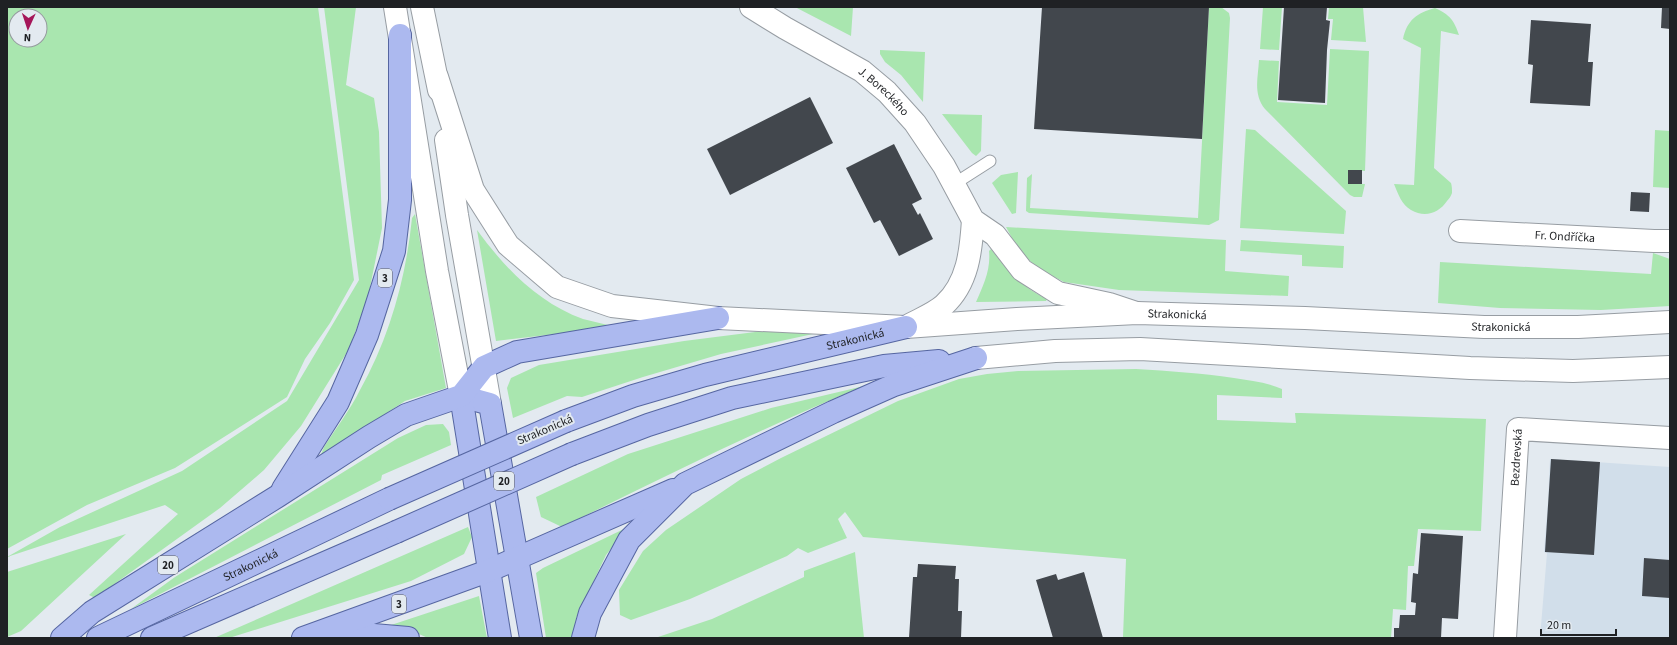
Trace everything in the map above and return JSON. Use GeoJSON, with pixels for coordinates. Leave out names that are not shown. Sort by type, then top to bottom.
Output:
{"type":"FeatureCollection","features":[{"type":"Feature","properties":{"kind":"main road","name":"3"},"geometry":{"type":"LineString","coordinates":[[278,496],[338,402],[367,335],[394,251],[400,200],[400,35]]}},
{"type":"Feature","properties":{"kind":"main road"},"geometry":{"type":"LineString","coordinates":[[278,496],[406,415],[461,396],[484,367],[518,352],[718,318]]}},
{"type":"Feature","properties":{"kind":"main road","name":"Strakonická"},"geometry":{"type":"LineString","coordinates":[[98,638],[389,499],[566,421],[633,396],[705,375],[906,327]]}},
{"type":"Feature","properties":{"kind":"main road"},"geometry":{"type":"LineString","coordinates":[[152,638],[572,454],[648,425],[732,398],[884,366],[976,358]]}},
{"type":"Feature","properties":{"kind":"main road"},"geometry":{"type":"LineString","coordinates":[[518,558],[685,484],[833,412],[881,391],[976,358]]}},
{"type":"Feature","properties":{"kind":"main road"},"geometry":{"type":"LineString","coordinates":[[461,396],[490,404]]}},
{"type":"Feature","properties":{"kind":"main road"},"geometry":{"type":"LineString","coordinates":[[461,396],[500,638]]}},
{"type":"Feature","properties":{"kind":"main road","name":"20"},"geometry":{"type":"LineString","coordinates":[[490,404],[531,638]]}},
{"type":"Feature","properties":{"kind":"main road"},"geometry":{"type":"LineString","coordinates":[[583,638],[590,613],[629,540],[685,484]]}},
{"type":"Feature","properties":{"kind":"main road","name":"20"},"geometry":{"type":"LineString","coordinates":[[62,638],[92,612],[278,496]]}},
{"type":"Feature","properties":{"kind":"main road","name":"3"},"geometry":{"type":"LineString","coordinates":[[306,637],[488,571],[518,558]]}},
{"type":"Feature","properties":{"kind":"main road"},"geometry":{"type":"LineString","coordinates":[[306,637],[362,634],[408,638]]}},
{"type":"Feature","properties":{"kind":"street"},"geometry":{"type":"LineString","coordinates":[[395,7],[437,271],[461,396]]}},
{"type":"Feature","properties":{"kind":"street"},"geometry":{"type":"LineString","coordinates":[[422,7],[437,77],[457,215],[490,404]]}},
{"type":"Feature","properties":{"kind":"street","name":"J. Boreckého"},"geometry":{"type":"LineString","coordinates":[[751,7],[785,28],[862,71],[888,92],[915,123],[944,166],[973,220],[995,235],[1022,270],[1058,293],[1109,304],[1137,313]]}},
{"type":"Feature","properties":{"kind":"street"},"geometry":{"type":"LineString","coordinates":[[437,77],[473,190],[508,245],[557,287],[612,306],[718,318],[906,327],[943,305],[961,285],[970,252],[973,220]]}},
{"type":"Feature","properties":{"kind":"street","name":"Fr. Ondříčka"},"geometry":{"type":"LineString","coordinates":[[1460,230],[1670,241]]}},
{"type":"Feature","properties":{"kind":"street","name":"Strakonická"},"geometry":{"type":"LineString","coordinates":[[906,327],[1017,319],[1137,313],[1305,318],[1484,327],[1578,326],[1670,322]]}},
{"type":"Feature","properties":{"kind":"street"},"geometry":{"type":"LineString","coordinates":[[976,358],[1055,351],[1140,349],[1470,368],[1573,371],[1670,367]]}},
{"type":"Feature","properties":{"kind":"street","name":"Bezdrevská"},"geometry":{"type":"LineString","coordinates":[[1505,638],[1518,429],[1670,438]]}},
{"type":"Feature","properties":{"kind":"lane"},"geometry":{"type":"LineString","coordinates":[[954,184],[990,160]]}},
{"type":"Feature","properties":{"kind":"shaded area"},"geometry":{"type":"Polygon","coordinates":[[[1550,459],[1670,467],[1670,638],[1540,638],[1547,553],[1544,552],[1550,459]]]}},
{"type":"Feature","properties":{"kind":"green space"},"geometry":{"type":"Polygon","coordinates":[[[7,7],[318,7],[354,280],[330,323],[305,359],[287,397],[175,468],[87,505],[7,549],[7,7]]]}},
{"type":"Feature","properties":{"kind":"green space"},"geometry":{"type":"Polygon","coordinates":[[[324,7],[356,7],[346,85],[374,98],[379,132],[382,228],[368,297],[349,349],[301,426],[264,470],[220,508],[95,598],[89,595],[178,514],[165,505],[7,557],[60,527],[182,471],[287,401],[359,280],[324,7]]]}},
{"type":"Feature","properties":{"kind":"green space"},"geometry":{"type":"Polygon","coordinates":[[[795,7],[853,7],[851,36],[795,7]]]}},
{"type":"Feature","properties":{"kind":"green space"},"geometry":{"type":"Polygon","coordinates":[[[1209,7],[1221,7],[1229,13],[1230,18],[1219,220],[1209,225],[1029,213],[1026,211],[1027,178],[1032,174],[1030,208],[1198,218],[1209,7]]]}},
{"type":"Feature","properties":{"kind":"green space"},"geometry":{"type":"Polygon","coordinates":[[[1263,7],[1282,7],[1279,50],[1260,49],[1263,7]]]}},
{"type":"Feature","properties":{"kind":"green space"},"geometry":{"type":"Polygon","coordinates":[[[1329,7],[1363,7],[1366,42],[1331,40],[1333,19],[1328,19],[1329,7]]]}},
{"type":"Feature","properties":{"kind":"green space"},"geometry":{"type":"Polygon","coordinates":[[[1435,8],[1451,18],[1459,35],[1441,31],[1434,168],[1451,183],[1452,193],[1440,209],[1431,213],[1421,214],[1411,210],[1405,205],[1394,184],[1414,185],[1421,48],[1403,39],[1407,27],[1414,18],[1423,12],[1435,8]]]}},
{"type":"Feature","properties":{"kind":"green space"},"geometry":{"type":"Polygon","coordinates":[[[1330,49],[1369,51],[1365,171],[1349,170],[1348,184],[1365,184],[1362,197],[1354,197],[1350,195],[1265,109],[1259,98],[1257,79],[1259,60],[1279,61],[1277,102],[1327,105],[1330,49]]]}},
{"type":"Feature","properties":{"kind":"green space"},"geometry":{"type":"Polygon","coordinates":[[[880,50],[925,52],[923,102],[901,75],[885,62],[880,54],[880,50]]]}},
{"type":"Feature","properties":{"kind":"green space"},"geometry":{"type":"Polygon","coordinates":[[[942,114],[982,115],[981,151],[976,156],[972,153],[942,114]]]}},
{"type":"Feature","properties":{"kind":"green space"},"geometry":{"type":"Polygon","coordinates":[[[1246,129],[1255,130],[1346,211],[1344,234],[1240,228],[1246,129]]]}},
{"type":"Feature","properties":{"kind":"green space"},"geometry":{"type":"Polygon","coordinates":[[[1655,130],[1670,131],[1670,188],[1653,187],[1655,130]]]}},
{"type":"Feature","properties":{"kind":"green space"},"geometry":{"type":"Polygon","coordinates":[[[1018,172],[1016,213],[1012,214],[992,183],[1001,175],[1018,172]]]}},
{"type":"Feature","properties":{"kind":"green space"},"geometry":{"type":"Polygon","coordinates":[[[415,214],[446,388],[405,401],[320,457],[324,447],[347,412],[371,370],[380,349],[401,284],[406,262],[412,218],[415,214]]]}},
{"type":"Feature","properties":{"kind":"green space"},"geometry":{"type":"Polygon","coordinates":[[[1006,227],[1226,240],[1225,271],[1289,276],[1288,296],[1119,290],[1064,282],[1039,269],[1019,251],[1006,227]]]}},
{"type":"Feature","properties":{"kind":"green space"},"geometry":{"type":"Polygon","coordinates":[[[477,230],[487,244],[523,282],[551,304],[583,319],[616,327],[496,341],[477,230]]]}},
{"type":"Feature","properties":{"kind":"green space"},"geometry":{"type":"Polygon","coordinates":[[[1241,240],[1344,246],[1343,268],[1302,266],[1302,255],[1240,251],[1241,240]]]}},
{"type":"Feature","properties":{"kind":"green space"},"geometry":{"type":"Polygon","coordinates":[[[991,249],[1016,278],[1030,290],[1047,299],[1046,301],[976,302],[986,278],[989,265],[989,251],[991,249]]]}},
{"type":"Feature","properties":{"kind":"green space"},"geometry":{"type":"Polygon","coordinates":[[[1653,253],[1670,259],[1670,306],[1601,310],[1500,308],[1438,303],[1440,262],[1651,274],[1653,253]]]}},
{"type":"Feature","properties":{"kind":"green space"},"geometry":{"type":"Polygon","coordinates":[[[763,331],[827,331],[721,354],[582,397],[567,396],[513,418],[507,388],[511,378],[539,365],[684,341],[763,331]]]}},
{"type":"Feature","properties":{"kind":"green space"},"geometry":{"type":"Polygon","coordinates":[[[1136,369],[1222,376],[1264,383],[1282,389],[1282,398],[1217,395],[1217,420],[1296,423],[1295,413],[1486,419],[1481,531],[1418,529],[1414,566],[1408,566],[1406,610],[1393,609],[1391,638],[1123,637],[1126,559],[863,537],[845,512],[838,519],[847,538],[808,553],[798,548],[787,556],[690,599],[631,620],[620,615],[619,590],[643,551],[666,530],[741,479],[898,401],[959,379],[987,374],[1018,371],[1136,369]]]}},
{"type":"Feature","properties":{"kind":"green space"},"geometry":{"type":"Polygon","coordinates":[[[864,386],[750,436],[562,527],[541,517],[536,497],[628,454],[771,408],[864,386]]]}},
{"type":"Feature","properties":{"kind":"green space"},"geometry":{"type":"Polygon","coordinates":[[[443,424],[449,432],[451,445],[382,475],[381,480],[131,609],[175,577],[398,438],[426,425],[443,424]]]}},
{"type":"Feature","properties":{"kind":"green space"},"geometry":{"type":"Polygon","coordinates":[[[468,527],[472,537],[464,554],[411,581],[229,638],[214,638],[468,527]]]}},
{"type":"Feature","properties":{"kind":"green space"},"geometry":{"type":"Polygon","coordinates":[[[628,527],[606,555],[577,616],[572,637],[546,638],[536,573],[543,568],[628,527]]]}},
{"type":"Feature","properties":{"kind":"green space"},"geometry":{"type":"Polygon","coordinates":[[[126,534],[21,631],[7,637],[7,572],[126,534]]]}},
{"type":"Feature","properties":{"kind":"green space"},"geometry":{"type":"Polygon","coordinates":[[[855,552],[864,638],[655,638],[712,619],[804,577],[804,571],[855,552]]]}},
{"type":"Feature","properties":{"kind":"green space"},"geometry":{"type":"Polygon","coordinates":[[[479,596],[487,638],[428,638],[403,627],[385,627],[479,596]]]}},
{"type":"Feature","properties":{"kind":"building"},"geometry":{"type":"Polygon","coordinates":[[[1042,7],[1209,7],[1202,139],[1034,129],[1042,7]]]}},
{"type":"Feature","properties":{"kind":"building"},"geometry":{"type":"Polygon","coordinates":[[[1284,7],[1327,7],[1326,20],[1330,21],[1327,50],[1325,103],[1278,100],[1284,7]]]}},
{"type":"Feature","properties":{"kind":"building"},"geometry":{"type":"Polygon","coordinates":[[[1662,7],[1670,7],[1670,29],[1661,28],[1662,7]]]}},
{"type":"Feature","properties":{"kind":"building"},"geometry":{"type":"Polygon","coordinates":[[[1531,20],[1591,24],[1588,62],[1593,62],[1590,106],[1530,103],[1533,65],[1528,64],[1531,20]]]}},
{"type":"Feature","properties":{"kind":"building"},"geometry":{"type":"Polygon","coordinates":[[[810,97],[833,143],[730,195],[707,149],[810,97]]]}},
{"type":"Feature","properties":{"kind":"building"},"geometry":{"type":"Polygon","coordinates":[[[894,144],[922,199],[912,204],[918,215],[920,213],[933,239],[899,256],[880,220],[874,223],[846,168],[894,144]]]}},
{"type":"Feature","properties":{"kind":"building"},"geometry":{"type":"Polygon","coordinates":[[[1348,170],[1362,170],[1362,184],[1348,184],[1348,170]]]}},
{"type":"Feature","properties":{"kind":"building"},"geometry":{"type":"Polygon","coordinates":[[[1631,192],[1650,193],[1649,212],[1630,211],[1631,192]]]}},
{"type":"Feature","properties":{"kind":"building"},"geometry":{"type":"Polygon","coordinates":[[[1551,459],[1600,462],[1594,555],[1545,552],[1551,459]]]}},
{"type":"Feature","properties":{"kind":"building"},"geometry":{"type":"Polygon","coordinates":[[[1421,533],[1463,536],[1458,619],[1442,618],[1441,638],[1394,638],[1394,628],[1399,628],[1400,615],[1415,615],[1416,603],[1411,602],[1413,573],[1418,574],[1421,533]]]}},
{"type":"Feature","properties":{"kind":"building"},"geometry":{"type":"Polygon","coordinates":[[[1644,558],[1670,560],[1670,598],[1642,596],[1644,558]]]}},
{"type":"Feature","properties":{"kind":"building"},"geometry":{"type":"Polygon","coordinates":[[[918,564],[956,566],[955,579],[959,579],[958,611],[962,611],[961,638],[909,638],[913,577],[917,577],[918,564]]]}},
{"type":"Feature","properties":{"kind":"building"},"geometry":{"type":"Polygon","coordinates":[[[1084,572],[1103,638],[1053,638],[1036,580],[1056,574],[1058,580],[1084,572]]]}}]}
